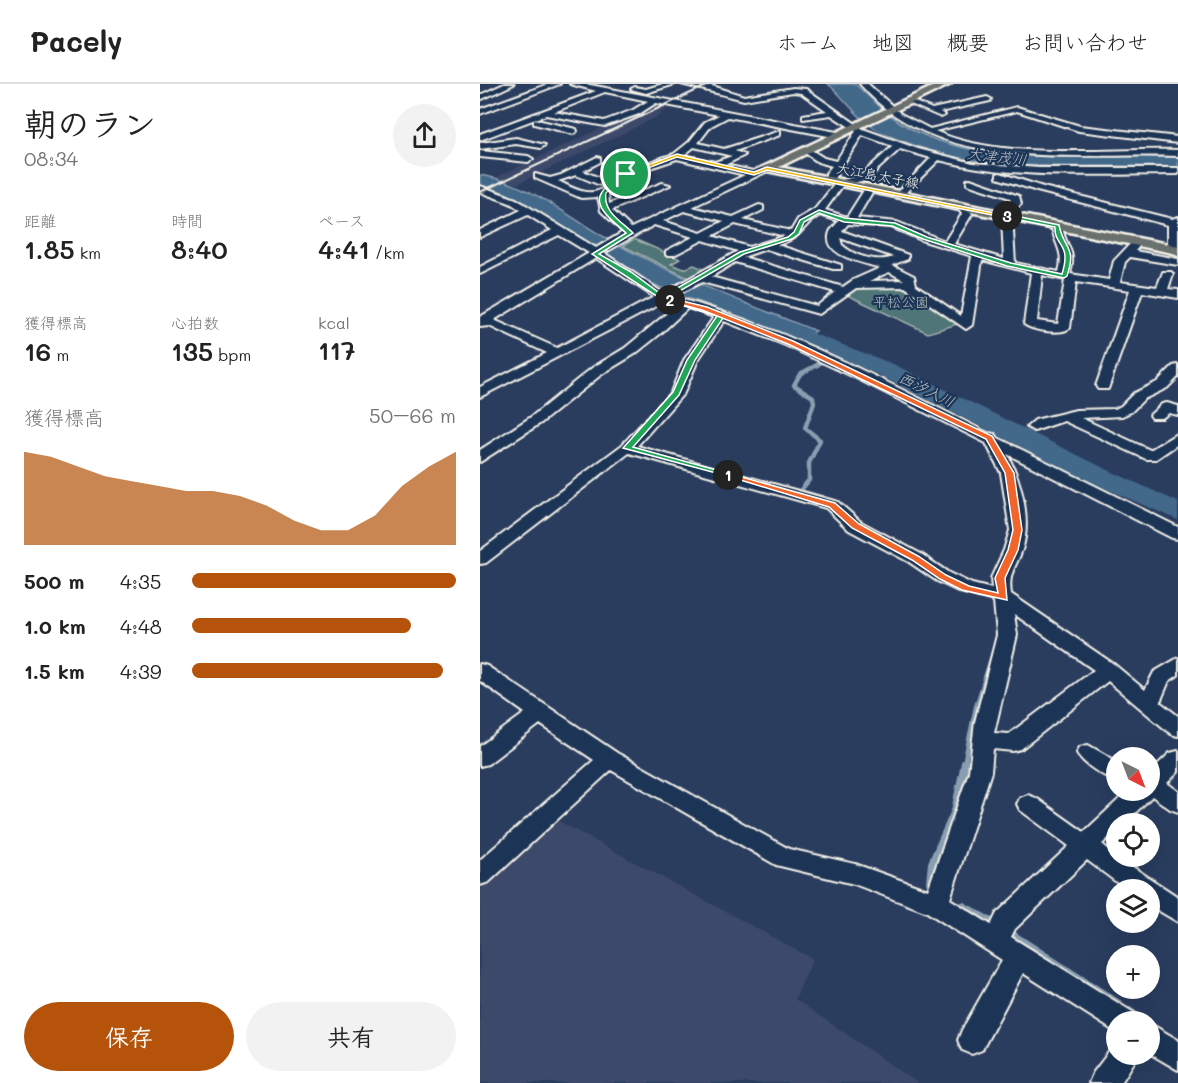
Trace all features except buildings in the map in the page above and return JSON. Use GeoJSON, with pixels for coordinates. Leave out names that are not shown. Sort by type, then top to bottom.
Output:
{"type":"FeatureCollection","features":[{"type":"Feature","properties":{"kind":"main road"},"geometry":{"type":"LineString","coordinates":[[929,92],[937,84]]}},
{"type":"Feature","properties":{"kind":"main road","name":"大江島太子線"},"geometry":{"type":"LineString","coordinates":[[767,168],[803,139],[839,135],[858,128],[946,84]]}},
{"type":"Feature","properties":{"kind":"main road","name":"大江島太子線"},"geometry":{"type":"LineString","coordinates":[[767,168],[901,194],[953,208],[1004,215],[1139,242],[1176,247]]}},
{"type":"Feature","properties":{"kind":"street"},"geometry":{"type":"LineString","coordinates":[[480,98],[510,84]]}},
{"type":"Feature","properties":{"kind":"street"},"geometry":{"type":"LineString","coordinates":[[480,112],[556,84]]}},
{"type":"Feature","properties":{"kind":"street"},"geometry":{"type":"LineString","coordinates":[[574,84],[594,88],[604,87],[620,93],[730,115],[803,139],[820,160],[836,164]]}},
{"type":"Feature","properties":{"kind":"street"},"geometry":{"type":"LineString","coordinates":[[620,93],[641,84]]}},
{"type":"Feature","properties":{"kind":"street"},"geometry":{"type":"LineString","coordinates":[[631,88],[646,91],[671,84]]}},
{"type":"Feature","properties":{"kind":"street"},"geometry":{"type":"LineString","coordinates":[[685,84],[709,86],[744,98],[793,90]]}},
{"type":"Feature","properties":{"kind":"street"},"geometry":{"type":"LineString","coordinates":[[764,84],[811,95],[840,119],[898,146],[936,158],[973,166],[1039,171],[1178,171]]}},
{"type":"Feature","properties":{"kind":"street"},"geometry":{"type":"LineString","coordinates":[[864,84],[903,119],[926,131],[953,140],[1021,151],[1178,153]]}},
{"type":"Feature","properties":{"kind":"street"},"geometry":{"type":"LineString","coordinates":[[669,103],[709,86]]}},
{"type":"Feature","properties":{"kind":"street"},"geometry":{"type":"LineString","coordinates":[[669,103],[709,86]]}},
{"type":"Feature","properties":{"kind":"street"},"geometry":{"type":"LineString","coordinates":[[583,103],[604,87]]}},
{"type":"Feature","properties":{"kind":"street"},"geometry":{"type":"LineString","coordinates":[[789,100],[811,95]]}},
{"type":"Feature","properties":{"kind":"street"},"geometry":{"type":"LineString","coordinates":[[695,108],[738,96]]}},
{"type":"Feature","properties":{"kind":"street"},"geometry":{"type":"LineString","coordinates":[[627,103],[640,97]]}},
{"type":"Feature","properties":{"kind":"street"},"geometry":{"type":"LineString","coordinates":[[932,111],[987,99]]}},
{"type":"Feature","properties":{"kind":"street"},"geometry":{"type":"LineString","coordinates":[[546,113],[605,124],[655,100]]}},
{"type":"Feature","properties":{"kind":"street"},"geometry":{"type":"LineString","coordinates":[[480,137],[567,105],[606,102]]}},
{"type":"Feature","properties":{"kind":"street"},"geometry":{"type":"LineString","coordinates":[[909,102],[959,123]]}},
{"type":"Feature","properties":{"kind":"street"},"geometry":{"type":"LineString","coordinates":[[617,113],[631,107],[640,108]]}},
{"type":"Feature","properties":{"kind":"street"},"geometry":{"type":"LineString","coordinates":[[538,176],[584,196],[610,186],[629,172],[662,163],[677,156],[692,144],[708,124],[751,108]]}},
{"type":"Feature","properties":{"kind":"street"},"geometry":{"type":"LineString","coordinates":[[934,129],[1017,109],[1079,128],[1178,140]]}},
{"type":"Feature","properties":{"kind":"street"},"geometry":{"type":"LineString","coordinates":[[806,117],[832,112]]}},
{"type":"Feature","properties":{"kind":"street"},"geometry":{"type":"LineString","coordinates":[[527,120],[573,132],[563,136]]}},
{"type":"Feature","properties":{"kind":"street"},"geometry":{"type":"LineString","coordinates":[[735,127],[745,121]]}},
{"type":"Feature","properties":{"kind":"street"},"geometry":{"type":"LineString","coordinates":[[745,121],[754,130],[779,139]]}},
{"type":"Feature","properties":{"kind":"street"},"geometry":{"type":"LineString","coordinates":[[912,124],[934,129],[953,140]]}},
{"type":"Feature","properties":{"kind":"street"},"geometry":{"type":"LineString","coordinates":[[480,393],[701,278],[733,258],[794,235],[802,221],[819,211],[834,182],[836,164],[846,156],[858,128]]}},
{"type":"Feature","properties":{"kind":"street"},"geometry":{"type":"LineString","coordinates":[[1087,151],[1117,133]]}},
{"type":"Feature","properties":{"kind":"street"},"geometry":{"type":"LineString","coordinates":[[726,151],[779,139],[839,135]]}},
{"type":"Feature","properties":{"kind":"street"},"geometry":{"type":"LineString","coordinates":[[480,146],[516,141],[541,145]]}},
{"type":"Feature","properties":{"kind":"street"},"geometry":{"type":"LineString","coordinates":[[480,154],[529,154],[541,145],[553,141]]}},
{"type":"Feature","properties":{"kind":"street"},"geometry":{"type":"LineString","coordinates":[[692,144],[741,154],[716,165]]}},
{"type":"Feature","properties":{"kind":"street"},"geometry":{"type":"LineString","coordinates":[[834,182],[863,178],[898,146]]}},
{"type":"Feature","properties":{"kind":"street"},"geometry":{"type":"LineString","coordinates":[[677,156],[754,174]]}},
{"type":"Feature","properties":{"kind":"street"},"geometry":{"type":"LineString","coordinates":[[901,194],[936,158]]}},
{"type":"Feature","properties":{"kind":"street"},"geometry":{"type":"LineString","coordinates":[[549,181],[597,160]]}},
{"type":"Feature","properties":{"kind":"street"},"geometry":{"type":"LineString","coordinates":[[973,166],[1040,189],[1071,196],[1176,222],[1176,247],[1067,204],[1071,196]]}},
{"type":"Feature","properties":{"kind":"street"},"geometry":{"type":"LineString","coordinates":[[481,321],[630,233],[767,168]]}},
{"type":"Feature","properties":{"kind":"street"},"geometry":{"type":"LineString","coordinates":[[1131,170],[1178,181]]}},
{"type":"Feature","properties":{"kind":"street"},"geometry":{"type":"LineString","coordinates":[[576,171],[610,186],[652,190]]}},
{"type":"Feature","properties":{"kind":"street"},"geometry":{"type":"LineString","coordinates":[[985,171],[968,184],[1014,196],[1020,205],[1004,215],[1010,265]]}},
{"type":"Feature","properties":{"kind":"street"},"geometry":{"type":"LineString","coordinates":[[605,209],[664,185]]}},
{"type":"Feature","properties":{"kind":"street"},"geometry":{"type":"LineString","coordinates":[[610,186],[602,201],[605,209],[630,233]]}},
{"type":"Feature","properties":{"kind":"street"},"geometry":{"type":"LineString","coordinates":[[480,189],[500,195],[528,211],[628,273],[663,298],[721,315],[790,342],[990,437],[1178,534]]}},
{"type":"Feature","properties":{"kind":"street"},"geometry":{"type":"LineString","coordinates":[[869,189],[836,232],[833,239],[837,247],[851,255],[910,278],[910,283],[921,295],[966,325],[978,253]]}},
{"type":"Feature","properties":{"kind":"street"},"geometry":{"type":"LineString","coordinates":[[480,203],[500,195]]}},
{"type":"Feature","properties":{"kind":"street"},"geometry":{"type":"LineString","coordinates":[[682,208],[794,235]]}},
{"type":"Feature","properties":{"kind":"street"},"geometry":{"type":"LineString","coordinates":[[670,253],[759,208]]}},
{"type":"Feature","properties":{"kind":"street"},"geometry":{"type":"LineString","coordinates":[[948,244],[967,214],[953,208]]}},
{"type":"Feature","properties":{"kind":"street"},"geometry":{"type":"LineString","coordinates":[[480,234],[528,211]]}},
{"type":"Feature","properties":{"kind":"street"},"geometry":{"type":"LineString","coordinates":[[819,211],[847,220],[893,224],[925,238],[1010,265],[1068,277],[1178,294]]}},
{"type":"Feature","properties":{"kind":"street"},"geometry":{"type":"LineString","coordinates":[[654,222],[750,251]]}},
{"type":"Feature","properties":{"kind":"street"},"geometry":{"type":"LineString","coordinates":[[1036,270],[1030,324],[1064,328],[1070,259],[1067,247],[1057,233],[1057,226]]}},
{"type":"Feature","properties":{"kind":"street"},"geometry":{"type":"LineString","coordinates":[[480,271],[558,231]]}},
{"type":"Feature","properties":{"kind":"street"},"geometry":{"type":"LineString","coordinates":[[701,278],[819,310],[848,288],[904,256],[836,232]]}},
{"type":"Feature","properties":{"kind":"street"},"geometry":{"type":"LineString","coordinates":[[1114,284],[1120,261],[1139,242]]}},
{"type":"Feature","properties":{"kind":"street"},"geometry":{"type":"LineString","coordinates":[[768,246],[837,267]]}},
{"type":"Feature","properties":{"kind":"street"},"geometry":{"type":"LineString","coordinates":[[812,260],[837,247]]}},
{"type":"Feature","properties":{"kind":"street"},"geometry":{"type":"LineString","coordinates":[[1128,253],[1178,262]]}},
{"type":"Feature","properties":{"kind":"street"},"geometry":{"type":"LineString","coordinates":[[733,258],[848,288],[910,283]]}},
{"type":"Feature","properties":{"kind":"street"},"geometry":{"type":"LineString","coordinates":[[1161,292],[1167,273]]}},
{"type":"Feature","properties":{"kind":"street"},"geometry":{"type":"LineString","coordinates":[[1103,386],[1137,288]]}},
{"type":"Feature","properties":{"kind":"street"},"geometry":{"type":"LineString","coordinates":[[480,457],[536,420],[597,371],[656,331],[686,303]]}},
{"type":"Feature","properties":{"kind":"street"},"geometry":{"type":"LineString","coordinates":[[480,559],[627,448],[677,393],[691,360],[721,315]]}},
{"type":"Feature","properties":{"kind":"street"},"geometry":{"type":"LineString","coordinates":[[481,321],[492,323],[558,353]]}},
{"type":"Feature","properties":{"kind":"street"},"geometry":{"type":"LineString","coordinates":[[619,321],[656,331]]}},
{"type":"Feature","properties":{"kind":"street"},"geometry":{"type":"LineString","coordinates":[[1034,427],[1040,423],[1066,417],[1117,413],[1126,409],[1139,396],[1162,385],[1178,369]]}},
{"type":"Feature","properties":{"kind":"street"},"geometry":{"type":"LineString","coordinates":[[1157,415],[1167,407],[1178,411]]}},
{"type":"Feature","properties":{"kind":"street"},"geometry":{"type":"LineString","coordinates":[[1066,417],[1151,456],[1178,437]]}},
{"type":"Feature","properties":{"kind":"street"},"geometry":{"type":"LineString","coordinates":[[1082,440],[1096,431]]}},
{"type":"Feature","properties":{"kind":"street"},"geometry":{"type":"LineString","coordinates":[[936,904],[980,772],[985,722],[1007,635],[1000,578],[1013,550],[1018,530],[1009,473],[990,437]]}},
{"type":"Feature","properties":{"kind":"street"},"geometry":{"type":"LineString","coordinates":[[627,448],[832,505],[855,526],[915,558],[943,577],[966,588],[1004,598],[1108,670],[1178,728]]}},
{"type":"Feature","properties":{"kind":"street"},"geometry":{"type":"LineString","coordinates":[[1149,704],[1161,678],[1178,665]]}},
{"type":"Feature","properties":{"kind":"street"},"geometry":{"type":"LineString","coordinates":[[983,740],[1013,743],[1108,670]]}},
{"type":"Feature","properties":{"kind":"street"},"geometry":{"type":"LineString","coordinates":[[480,671],[609,759],[784,858],[855,874],[1001,931],[1019,955],[1107,1011]]}},
{"type":"Feature","properties":{"kind":"street"},"geometry":{"type":"LineString","coordinates":[[480,758],[540,713]]}},
{"type":"Feature","properties":{"kind":"street"},"geometry":{"type":"LineString","coordinates":[[1088,753],[1106,765]]}},
{"type":"Feature","properties":{"kind":"street"},"geometry":{"type":"LineString","coordinates":[[480,875],[609,759]]}},
{"type":"Feature","properties":{"kind":"street"},"geometry":{"type":"LineString","coordinates":[[1160,775],[1178,759]]}},
{"type":"Feature","properties":{"kind":"street"},"geometry":{"type":"LineString","coordinates":[[1160,795],[1178,803]]}},
{"type":"Feature","properties":{"kind":"street"},"geometry":{"type":"LineString","coordinates":[[1001,931],[1132,801]]}},
{"type":"Feature","properties":{"kind":"street"},"geometry":{"type":"LineString","coordinates":[[1028,804],[1132,879]]}},
{"type":"Feature","properties":{"kind":"street"},"geometry":{"type":"LineString","coordinates":[[1160,898],[1178,911]]}},
{"type":"Feature","properties":{"kind":"street"},"geometry":{"type":"LineString","coordinates":[[972,1040],[1019,955]]}},
{"type":"Feature","properties":{"kind":"street"},"geometry":{"type":"LineString","coordinates":[[1160,1044],[1178,1056]]}},
{"type":"Feature","properties":{"kind":"street"},"geometry":{"type":"LineString","coordinates":[[1103,1083],[1117,1065]]}},
{"type":"Feature","properties":{"kind":"shaded area"},"geometry":{"type":"Polygon","coordinates":[[[657,102],[675,106],[659,113],[663,114],[517,184],[495,178],[657,102]]]}},
{"type":"Feature","properties":{"kind":"shaded area"},"geometry":{"type":"Polygon","coordinates":[[[551,817],[813,959],[795,999],[918,1083],[480,1083],[480,883],[551,817]]]}},
{"type":"Feature","properties":{"kind":"green space"},"geometry":{"type":"Polygon","coordinates":[[[634,239],[680,259],[671,264],[684,269],[694,265],[706,270],[690,279],[623,246],[634,239]]]}},
{"type":"Feature","properties":{"kind":"green space","name":"平松公園"},"geometry":{"type":"Polygon","coordinates":[[[907,282],[961,323],[928,333],[845,294],[852,288],[907,282]]]}},
{"type":"Feature","properties":{"kind":"water","name":"大津茂川"},"geometry":{"type":"Polygon","coordinates":[[[828,84],[855,84],[887,113],[908,127],[937,140],[969,149],[1039,156],[1178,157],[1178,167],[1043,166],[977,161],[944,154],[911,144],[878,130],[861,118],[828,84]]]}},
{"type":"Feature","properties":{"kind":"water"},"geometry":{"type":"Polygon","coordinates":[[[480,175],[514,185],[546,200],[606,238],[683,277],[816,331],[799,341],[677,295],[649,282],[506,193],[480,185],[480,175]]]}},
{"type":"Feature","properties":{"kind":"waterway","name":"西汐入川"},"geometry":{"type":"LineString","coordinates":[[767,322],[885,369],[1097,475],[1178,512]]}},
{"type":"Feature","properties":{"kind":"waterway"},"geometry":{"type":"LineString","coordinates":[[819,364],[800,374],[794,385],[813,397],[814,403],[805,428],[820,440],[809,463],[809,480],[800,491],[824,498]]}},
{"type":"Feature","properties":{"kind":"waterway"},"geometry":{"type":"LineString","coordinates":[[964,765],[976,708],[994,650]]}},
{"type":"Feature","properties":{"kind":"waterway"},"geometry":{"type":"LineString","coordinates":[[930,882],[932,863],[955,811],[965,763]]}},
{"type":"Feature","properties":{"kind":"waterway"},"geometry":{"type":"LineString","coordinates":[[963,906],[998,926]]}},
{"type":"Feature","properties":{"kind":"waterway"},"geometry":{"type":"LineString","coordinates":[[1008,932],[1119,1004]]}},
{"type":"Feature","properties":{"kind":"railway"},"geometry":{"type":"LineString","coordinates":[[480,192],[710,84]]}},
{"type":"Feature","properties":{"kind":"route"},"geometry":{"type":"LineString","coordinates":[[626,174],[603,193],[602,201],[605,209],[630,233],[595,254],[628,273],[663,298],[721,315],[691,360],[677,393],[627,448],[832,505],[855,526],[915,558],[943,577],[966,588],[1004,598],[1000,578],[1013,550],[1018,530],[1009,473],[990,437],[790,342],[721,315],[705,309],[663,298],[742,253],[790,238],[802,221],[819,211],[844,220],[893,224],[925,238],[1010,265],[1064,276],[1070,259],[1067,247],[1057,233],[1057,226],[767,168],[754,174],[677,156],[626,174]]}}]}
